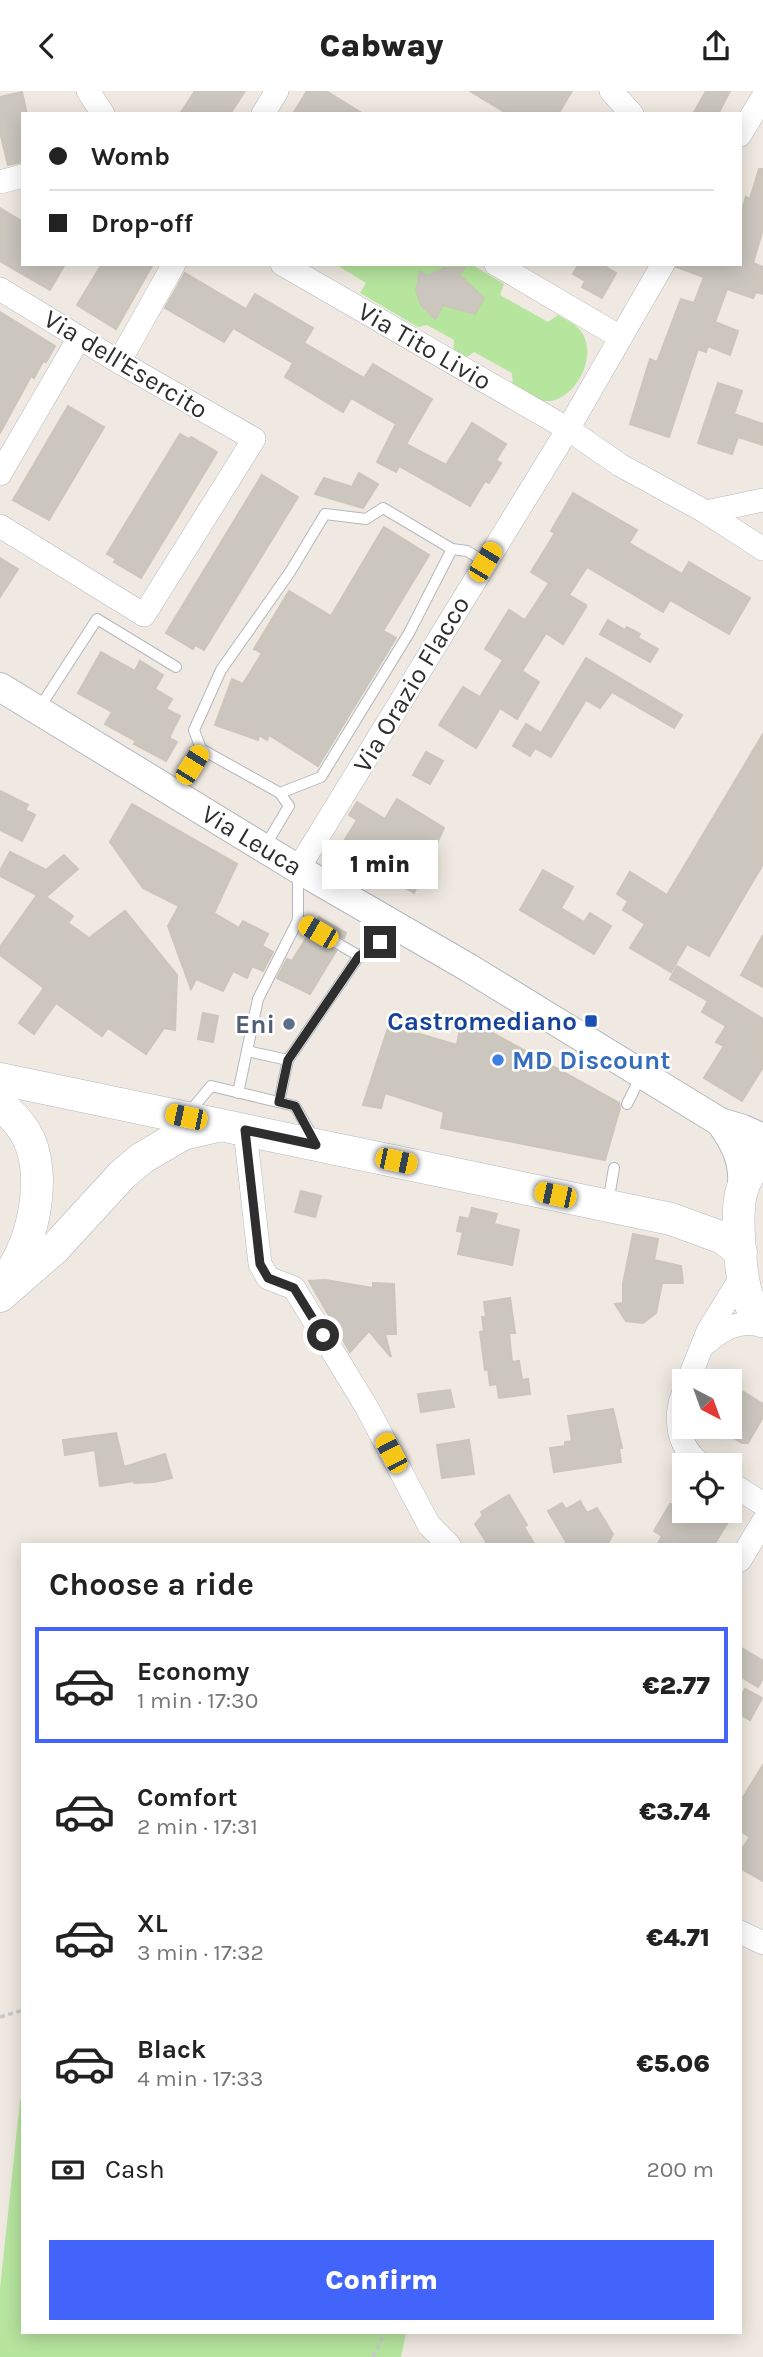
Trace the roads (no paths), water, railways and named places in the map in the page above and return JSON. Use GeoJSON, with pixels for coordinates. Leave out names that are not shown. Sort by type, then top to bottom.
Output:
{"type":"FeatureCollection","features":[{"type":"Feature","properties":{"kind":"main road"},"geometry":{"type":"LineString","coordinates":[[0,1079],[670,1219],[723,1238],[741,1260]]}},
{"type":"Feature","properties":{"kind":"main road"},"geometry":{"type":"LineString","coordinates":[[0,1104],[26,1133],[34,1159],[37,1182],[33,1220],[9,1275],[0,1285]]}},
{"type":"Feature","properties":{"kind":"main road"},"geometry":{"type":"LineString","coordinates":[[0,1296],[54,1249],[122,1175],[142,1158],[183,1134],[233,1128]]}},
{"type":"Feature","properties":{"kind":"main road"},"geometry":{"type":"LineString","coordinates":[[761,1142],[740,1196],[741,1260],[747,1297],[763,1323]]}},
{"type":"Feature","properties":{"kind":"main road"},"geometry":{"type":"LineString","coordinates":[[670,1219],[710,1217],[740,1196]]}},
{"type":"Feature","properties":{"kind":"street"},"geometry":{"type":"LineString","coordinates":[[88,91],[102,112]]}},
{"type":"Feature","properties":{"kind":"street"},"geometry":{"type":"LineString","coordinates":[[264,112],[277,91]]}},
{"type":"Feature","properties":{"kind":"street"},"geometry":{"type":"LineString","coordinates":[[611,91],[630,112]]}},
{"type":"Feature","properties":{"kind":"street"},"geometry":{"type":"LineString","coordinates":[[742,132],[763,97]]}},
{"type":"Feature","properties":{"kind":"street"},"geometry":{"type":"LineString","coordinates":[[0,182],[21,177]]}},
{"type":"Feature","properties":{"kind":"street"},"geometry":{"type":"LineString","coordinates":[[119,362],[173,266]]}},
{"type":"Feature","properties":{"kind":"street","name":"Via Tito Livio"},"geometry":{"type":"LineString","coordinates":[[285,266],[568,429],[620,465],[706,512],[763,549]]}},
{"type":"Feature","properties":{"kind":"street"},"geometry":{"type":"LineString","coordinates":[[499,266],[620,337]]}},
{"type":"Feature","properties":{"kind":"street","name":"Via Orazio Flacco"},"geometry":{"type":"LineString","coordinates":[[298,869],[568,429],[662,266]]}},
{"type":"Feature","properties":{"kind":"street","name":"Via dell'Esercito"},"geometry":{"type":"LineString","coordinates":[[0,289],[119,362],[254,439],[144,615],[0,526]]}},
{"type":"Feature","properties":{"kind":"street"},"geometry":{"type":"LineString","coordinates":[[0,474],[79,338]]}},
{"type":"Feature","properties":{"kind":"street"},"geometry":{"type":"LineString","coordinates":[[706,512],[763,500]]}},
{"type":"Feature","properties":{"kind":"street","name":"Via Leuca"},"geometry":{"type":"LineString","coordinates":[[0,687],[720,1122],[761,1142]]}},
{"type":"Feature","properties":{"kind":"street","name":"Via Leuca"},"geometry":{"type":"LineString","coordinates":[[720,1122],[731,1138],[743,1167],[740,1196]]}},
{"type":"Feature","properties":{"kind":"street"},"geometry":{"type":"LineString","coordinates":[[233,1128],[260,1264],[268,1278],[294,1288],[366,1406],[429,1525],[448,1543]]}},
{"type":"Feature","properties":{"kind":"street"},"geometry":{"type":"LineString","coordinates":[[693,1369],[708,1331],[737,1284],[741,1260]]}},
{"type":"Feature","properties":{"kind":"street"},"geometry":{"type":"LineString","coordinates":[[702,1347],[735,1325],[763,1323]]}},
{"type":"Feature","properties":{"kind":"street"},"geometry":{"type":"LineString","coordinates":[[742,1491],[763,1504]]}},
{"type":"Feature","properties":{"kind":"street"},"geometry":{"type":"LineString","coordinates":[[742,1557],[763,1522]]}},
{"type":"Feature","properties":{"kind":"street"},"geometry":{"type":"LineString","coordinates":[[742,1933],[763,1943]]}},
{"type":"Feature","properties":{"kind":"lane"},"geometry":{"type":"LineString","coordinates":[[264,848],[289,806],[280,793],[201,749],[194,730],[221,670],[290,572],[324,514],[366,519],[383,508],[452,549],[467,551],[485,562]]}},
{"type":"Feature","properties":{"kind":"lane"},"geometry":{"type":"LineString","coordinates":[[280,793],[321,777],[409,633],[452,549]]}},
{"type":"Feature","properties":{"kind":"lane"},"geometry":{"type":"LineString","coordinates":[[38,710],[97,619],[176,667]]}},
{"type":"Feature","properties":{"kind":"lane"},"geometry":{"type":"LineString","coordinates":[[175,794],[201,749]]}},
{"type":"Feature","properties":{"kind":"lane"},"geometry":{"type":"LineString","coordinates":[[238,1093],[258,999],[298,921],[298,869]]}},
{"type":"Feature","properties":{"kind":"lane"},"geometry":{"type":"LineString","coordinates":[[298,921],[359,956]]}},
{"type":"Feature","properties":{"kind":"lane"},"geometry":{"type":"LineString","coordinates":[[279,1102],[288,1060],[359,956],[400,928]]}},
{"type":"Feature","properties":{"kind":"lane"},"geometry":{"type":"LineString","coordinates":[[247,1051],[288,1060]]}},
{"type":"Feature","properties":{"kind":"lane"},"geometry":{"type":"LineString","coordinates":[[627,1104],[642,1074]]}},
{"type":"Feature","properties":{"kind":"lane"},"geometry":{"type":"LineString","coordinates":[[186,1117],[211,1086],[295,1106],[316,1145]]}},
{"type":"Feature","properties":{"kind":"lane"},"geometry":{"type":"LineString","coordinates":[[608,1206],[614,1168]]}},
{"type":"Feature","properties":{"kind":"place","name":"Castromediano"},"geometry":{"type":"Point","coordinates":[591,1021]}},
{"type":"Feature","properties":{"kind":"place","name":"Eni"},"geometry":{"type":"Point","coordinates":[289,1024]}},
{"type":"Feature","properties":{"kind":"place","name":"MD Discount"},"geometry":{"type":"Point","coordinates":[498,1060]}}]}
